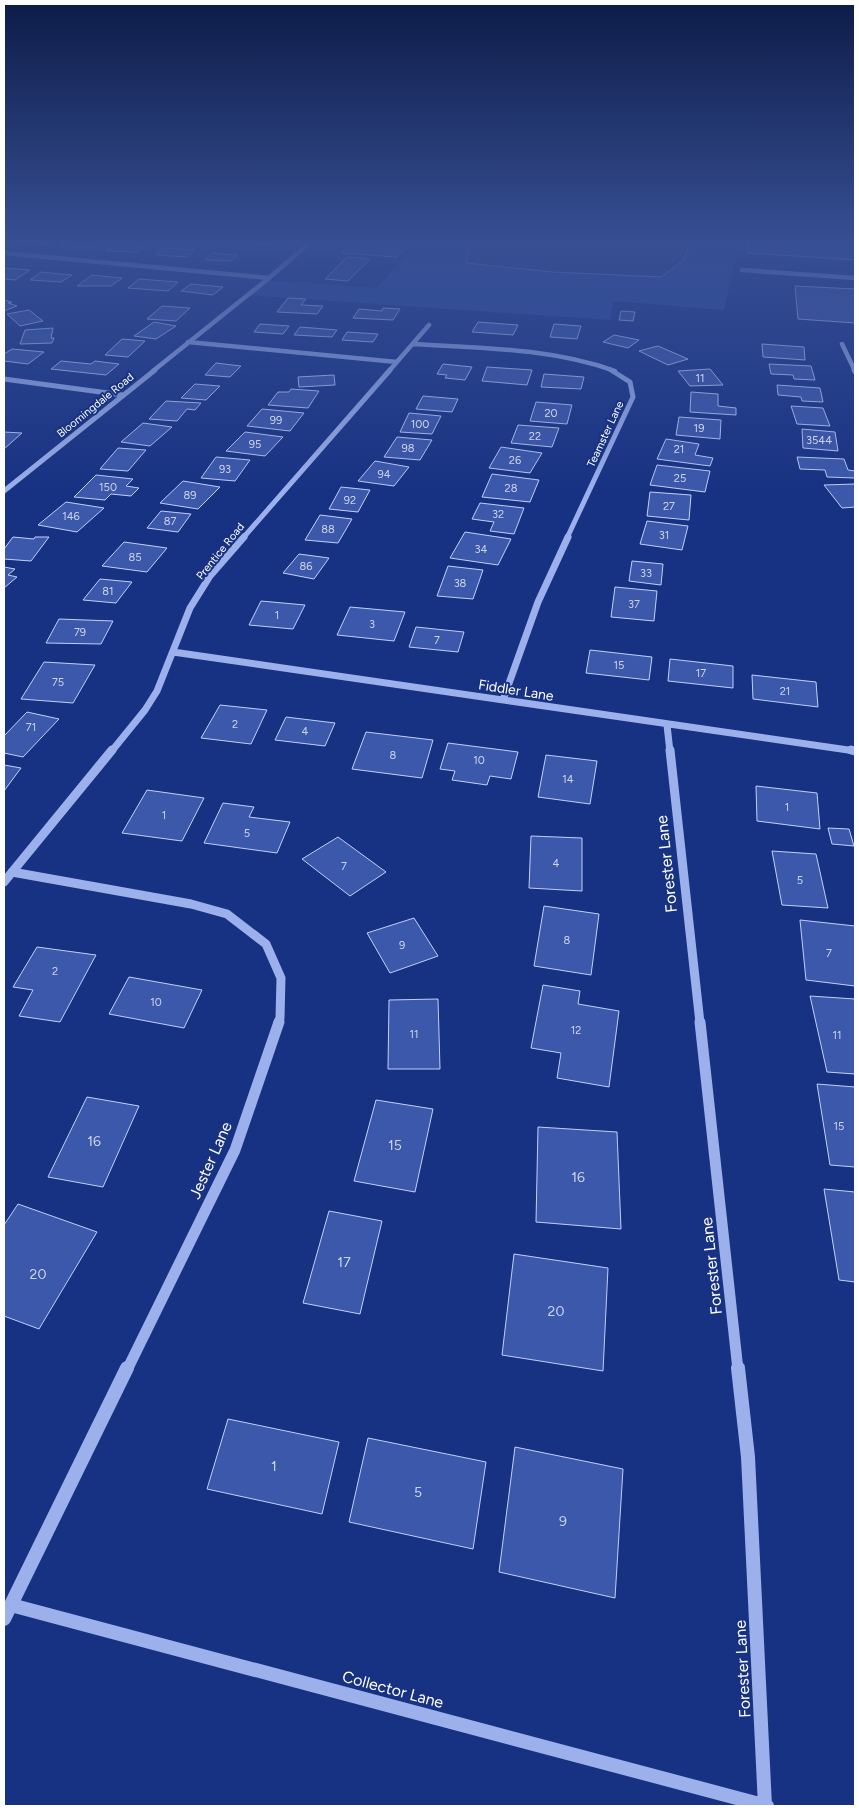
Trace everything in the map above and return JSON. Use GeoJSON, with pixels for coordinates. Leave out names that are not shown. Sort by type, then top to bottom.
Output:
{"type":"FeatureCollection","features":[{"type":"Feature","properties":{"kind":"street","name":"Bloomingdale Road"},"geometry":{"type":"LineString","coordinates":[[4,491],[211,323]]}},
{"type":"Feature","properties":{"kind":"street","name":"Prentice Road"},"geometry":{"type":"LineString","coordinates":[[4,882],[146,710],[157,691],[190,608],[210,576],[429,325]]}},
{"type":"Feature","properties":{"kind":"street"},"geometry":{"type":"LineString","coordinates":[[188,342],[397,362]]}},
{"type":"Feature","properties":{"kind":"street","name":"Teamster Lane"},"geometry":{"type":"LineString","coordinates":[[413,344],[564,356],[590,361],[610,368],[623,375],[631,383],[633,397],[538,602],[503,700]]}},
{"type":"Feature","properties":{"kind":"street"},"geometry":{"type":"LineString","coordinates":[[842,344],[855,372]]}},
{"type":"Feature","properties":{"kind":"street"},"geometry":{"type":"LineString","coordinates":[[4,378],[123,395]]}},
{"type":"Feature","properties":{"kind":"street","name":"Fiddler Lane"},"geometry":{"type":"LineString","coordinates":[[173,652],[855,751]]}},
{"type":"Feature","properties":{"kind":"street","name":"Forester Lane"},"geometry":{"type":"LineString","coordinates":[[667,725],[748,1457],[766,1806]]}},
{"type":"Feature","properties":{"kind":"street","name":"Jester Lane"},"geometry":{"type":"LineString","coordinates":[[4,1619],[235,1150],[280,1018],[281,978],[266,944],[227,914],[191,904],[12,872]]}},
{"type":"Feature","properties":{"kind":"street","name":"Collector Lane"},"geometry":{"type":"LineString","coordinates":[[11,1605],[766,1806]]}},
{"type":"Feature","properties":{"kind":"building"},"geometry":{"type":"Polygon","coordinates":[[[17,323],[32,323],[20,326],[17,323]]]}},
{"type":"Feature","properties":{"kind":"building"},"geometry":{"type":"Polygon","coordinates":[[[152,323],[176,326],[156,339],[134,336],[152,323]]]}},
{"type":"Feature","properties":{"kind":"building"},"geometry":{"type":"Polygon","coordinates":[[[477,323],[518,325],[513,335],[472,332],[477,323]]]}},
{"type":"Feature","properties":{"kind":"building"},"geometry":{"type":"Polygon","coordinates":[[[260,324],[289,326],[283,334],[254,332],[260,324]]]}},
{"type":"Feature","properties":{"kind":"building"},"geometry":{"type":"Polygon","coordinates":[[[554,324],[581,326],[577,339],[550,337],[554,324]]]}},
{"type":"Feature","properties":{"kind":"building"},"geometry":{"type":"Polygon","coordinates":[[[300,327],[337,330],[332,337],[294,335],[300,327]]]}},
{"type":"Feature","properties":{"kind":"building"},"geometry":{"type":"Polygon","coordinates":[[[53,328],[51,338],[54,338],[52,343],[20,344],[25,330],[53,328]]]}},
{"type":"Feature","properties":{"kind":"building"},"geometry":{"type":"Polygon","coordinates":[[[347,332],[378,334],[373,342],[342,340],[347,332]]]}},
{"type":"Feature","properties":{"kind":"building"},"geometry":{"type":"Polygon","coordinates":[[[614,335],[639,340],[628,348],[603,342],[614,335]]]}},
{"type":"Feature","properties":{"kind":"building"},"geometry":{"type":"Polygon","coordinates":[[[122,339],[145,341],[128,357],[105,355],[122,339]]]}},
{"type":"Feature","properties":{"kind":"building"},"geometry":{"type":"Polygon","coordinates":[[[762,344],[804,347],[805,360],[763,357],[762,344]]]}},
{"type":"Feature","properties":{"kind":"building"},"geometry":{"type":"Polygon","coordinates":[[[658,346],[688,359],[668,365],[639,351],[658,346]]]}},
{"type":"Feature","properties":{"kind":"building"},"geometry":{"type":"Polygon","coordinates":[[[12,349],[44,352],[28,364],[4,361],[4,354],[12,349]]]}},
{"type":"Feature","properties":{"kind":"building"},"geometry":{"type":"Polygon","coordinates":[[[61,361],[91,364],[95,361],[119,364],[106,375],[51,369],[61,361]]]}},
{"type":"Feature","properties":{"kind":"building"},"geometry":{"type":"Polygon","coordinates":[[[216,363],[241,366],[230,377],[205,375],[216,363]]]}},
{"type":"Feature","properties":{"kind":"building"},"geometry":{"type":"Polygon","coordinates":[[[443,364],[472,367],[465,380],[445,378],[447,375],[437,374],[443,364]]]}},
{"type":"Feature","properties":{"kind":"building"},"geometry":{"type":"Polygon","coordinates":[[[769,364],[811,366],[815,380],[794,379],[793,375],[771,374],[769,364]]]}},
{"type":"Feature","properties":{"kind":"building"},"geometry":{"type":"Polygon","coordinates":[[[487,367],[532,370],[527,385],[482,381],[487,367]]]}},
{"type":"Feature","properties":{"kind":"building"},"geometry":{"type":"Polygon","coordinates":[[[710,369],[723,385],[690,386],[678,371],[710,369]]]}},
{"type":"Feature","properties":{"kind":"building"},"geometry":{"type":"Polygon","coordinates":[[[544,374],[584,377],[581,389],[541,387],[544,374]]]}},
{"type":"Feature","properties":{"kind":"building"},"geometry":{"type":"Polygon","coordinates":[[[334,375],[335,385],[299,387],[298,377],[334,375]]]}},
{"type":"Feature","properties":{"kind":"building"},"geometry":{"type":"Polygon","coordinates":[[[195,384],[220,386],[206,400],[181,398],[195,384]]]}},
{"type":"Feature","properties":{"kind":"building"},"geometry":{"type":"Polygon","coordinates":[[[777,385],[820,388],[823,402],[802,401],[801,397],[778,395],[777,385]]]}},
{"type":"Feature","properties":{"kind":"building"},"geometry":{"type":"Polygon","coordinates":[[[291,389],[319,391],[308,408],[268,405],[278,392],[289,392],[291,389]]]}},
{"type":"Feature","properties":{"kind":"building"},"geometry":{"type":"Polygon","coordinates":[[[691,392],[718,394],[718,406],[736,408],[736,415],[690,412],[691,392]]]}},
{"type":"Feature","properties":{"kind":"building"},"geometry":{"type":"Polygon","coordinates":[[[423,396],[458,399],[452,412],[416,409],[423,396]]]}},
{"type":"Feature","properties":{"kind":"building"},"geometry":{"type":"Polygon","coordinates":[[[166,401],[201,403],[195,410],[187,409],[177,421],[149,419],[166,401]]]}},
{"type":"Feature","properties":{"kind":"building"},"geometry":{"type":"Polygon","coordinates":[[[536,402],[572,405],[567,424],[530,421],[536,402]]]}},
{"type":"Feature","properties":{"kind":"building"},"geometry":{"type":"Polygon","coordinates":[[[791,406],[823,408],[830,426],[797,424],[791,406]]]}},
{"type":"Feature","properties":{"kind":"building"},"geometry":{"type":"Polygon","coordinates":[[[262,409],[304,413],[290,431],[247,426],[262,409]]]}},
{"type":"Feature","properties":{"kind":"building"},"geometry":{"type":"Polygon","coordinates":[[[409,413],[441,416],[432,434],[400,432],[409,413]]]}},
{"type":"Feature","properties":{"kind":"building"},"geometry":{"type":"Polygon","coordinates":[[[679,417],[721,420],[720,439],[676,435],[679,417]]]}},
{"type":"Feature","properties":{"kind":"building"},"geometry":{"type":"Polygon","coordinates":[[[143,423],[172,427],[150,446],[121,442],[143,423]]]}},
{"type":"Feature","properties":{"kind":"building"},"geometry":{"type":"Polygon","coordinates":[[[518,425],[559,428],[552,447],[511,443],[518,425]]]}},
{"type":"Feature","properties":{"kind":"building"},"geometry":{"type":"Polygon","coordinates":[[[802,429],[835,432],[838,451],[803,448],[802,429]]]}},
{"type":"Feature","properties":{"kind":"building"},"geometry":{"type":"Polygon","coordinates":[[[4,432],[22,433],[4,449],[4,432]]]}},
{"type":"Feature","properties":{"kind":"building"},"geometry":{"type":"Polygon","coordinates":[[[245,432],[283,437],[265,456],[226,451],[245,432]]]}},
{"type":"Feature","properties":{"kind":"building"},"geometry":{"type":"Polygon","coordinates":[[[397,437],[432,440],[420,460],[384,457],[397,437]]]}},
{"type":"Feature","properties":{"kind":"building"},"geometry":{"type":"Polygon","coordinates":[[[666,439],[699,444],[695,455],[713,458],[710,466],[657,459],[666,439]]]}},
{"type":"Feature","properties":{"kind":"building"},"geometry":{"type":"Polygon","coordinates":[[[501,447],[542,453],[530,473],[489,468],[501,447]]]}},
{"type":"Feature","properties":{"kind":"building"},"geometry":{"type":"Polygon","coordinates":[[[118,448],[146,450],[128,471],[100,469],[118,448]]]}},
{"type":"Feature","properties":{"kind":"building"},"geometry":{"type":"Polygon","coordinates":[[[216,457],[250,460],[235,481],[201,478],[216,457]]]}},
{"type":"Feature","properties":{"kind":"building"},"geometry":{"type":"Polygon","coordinates":[[[797,457],[844,459],[848,470],[855,471],[855,478],[827,477],[825,470],[800,469],[797,457]]]}},
{"type":"Feature","properties":{"kind":"building"},"geometry":{"type":"Polygon","coordinates":[[[375,461],[409,467],[394,486],[358,481],[375,461]]]}},
{"type":"Feature","properties":{"kind":"building"},"geometry":{"type":"Polygon","coordinates":[[[657,465],[710,471],[705,492],[650,485],[657,465]]]}},
{"type":"Feature","properties":{"kind":"building"},"geometry":{"type":"Polygon","coordinates":[[[492,474],[539,480],[530,502],[482,497],[492,474]]]}},
{"type":"Feature","properties":{"kind":"building"},"geometry":{"type":"Polygon","coordinates":[[[96,475],[133,479],[126,486],[139,488],[131,496],[111,494],[105,500],[74,497],[96,475]]]}},
{"type":"Feature","properties":{"kind":"building"},"geometry":{"type":"Polygon","coordinates":[[[183,481],[220,487],[198,509],[160,503],[183,481]]]}},
{"type":"Feature","properties":{"kind":"building"},"geometry":{"type":"Polygon","coordinates":[[[855,484],[855,507],[842,508],[824,485],[855,484]]]}},
{"type":"Feature","properties":{"kind":"building"},"geometry":{"type":"Polygon","coordinates":[[[341,487],[370,490],[358,512],[329,509],[341,487]]]}},
{"type":"Feature","properties":{"kind":"building"},"geometry":{"type":"Polygon","coordinates":[[[650,492],[691,495],[689,520],[647,516],[650,492]]]}},
{"type":"Feature","properties":{"kind":"building"},"geometry":{"type":"Polygon","coordinates":[[[66,502],[104,508],[77,532],[38,525],[66,502]]]}},
{"type":"Feature","properties":{"kind":"building"},"geometry":{"type":"Polygon","coordinates":[[[480,503],[524,508],[514,534],[490,531],[494,522],[472,519],[480,503]]]}},
{"type":"Feature","properties":{"kind":"building"},"geometry":{"type":"Polygon","coordinates":[[[161,511],[191,514],[178,532],[147,528],[161,511]]]}},
{"type":"Feature","properties":{"kind":"building"},"geometry":{"type":"Polygon","coordinates":[[[320,515],[352,519],[338,543],[305,540],[320,515]]]}},
{"type":"Feature","properties":{"kind":"building"},"geometry":{"type":"Polygon","coordinates":[[[647,521],[688,526],[682,550],[640,544],[647,521]]]}},
{"type":"Feature","properties":{"kind":"building"},"geometry":{"type":"Polygon","coordinates":[[[465,532],[511,539],[498,565],[450,558],[465,532]]]}},
{"type":"Feature","properties":{"kind":"building"},"geometry":{"type":"Polygon","coordinates":[[[13,537],[34,539],[35,537],[49,537],[31,561],[4,559],[4,549],[13,537]]]}},
{"type":"Feature","properties":{"kind":"building"},"geometry":{"type":"Polygon","coordinates":[[[124,542],[167,548],[147,572],[102,566],[124,542]]]}},
{"type":"Feature","properties":{"kind":"building"},"geometry":{"type":"Polygon","coordinates":[[[299,554],[329,558],[314,579],[283,573],[299,554]]]}},
{"type":"Feature","properties":{"kind":"building"},"geometry":{"type":"Polygon","coordinates":[[[632,561],[663,564],[661,585],[629,581],[632,561]]]}},
{"type":"Feature","properties":{"kind":"building"},"geometry":{"type":"Polygon","coordinates":[[[448,566],[483,570],[473,599],[437,596],[448,566]]]}},
{"type":"Feature","properties":{"kind":"building"},"geometry":{"type":"Polygon","coordinates":[[[4,567],[15,569],[8,575],[17,577],[4,588],[4,567]]]}},
{"type":"Feature","properties":{"kind":"building"},"geometry":{"type":"Polygon","coordinates":[[[100,579],[132,582],[116,603],[83,600],[100,579]]]}},
{"type":"Feature","properties":{"kind":"building"},"geometry":{"type":"Polygon","coordinates":[[[615,587],[657,591],[654,621],[611,617],[615,587]]]}},
{"type":"Feature","properties":{"kind":"building"},"geometry":{"type":"Polygon","coordinates":[[[261,601],[305,605],[293,629],[249,625],[261,601]]]}},
{"type":"Feature","properties":{"kind":"building"},"geometry":{"type":"Polygon","coordinates":[[[350,607],[405,612],[394,641],[337,635],[350,607]]]}},
{"type":"Feature","properties":{"kind":"building"},"geometry":{"type":"Polygon","coordinates":[[[59,619],[113,621],[101,644],[46,643],[59,619]]]}},
{"type":"Feature","properties":{"kind":"building"},"geometry":{"type":"Polygon","coordinates":[[[416,627],[464,632],[458,652],[409,647],[416,627]]]}},
{"type":"Feature","properties":{"kind":"building"},"geometry":{"type":"Polygon","coordinates":[[[590,650],[652,657],[649,680],[586,673],[590,650]]]}},
{"type":"Feature","properties":{"kind":"building"},"geometry":{"type":"Polygon","coordinates":[[[670,659],[733,666],[733,688],[668,681],[670,659]]]}},
{"type":"Feature","properties":{"kind":"building"},"geometry":{"type":"Polygon","coordinates":[[[44,662],[95,665],[73,703],[21,699],[44,662]]]}},
{"type":"Feature","properties":{"kind":"building"},"geometry":{"type":"Polygon","coordinates":[[[752,675],[816,682],[818,707],[753,699],[752,675]]]}},
{"type":"Feature","properties":{"kind":"building"},"geometry":{"type":"Polygon","coordinates":[[[220,705],[267,710],[251,744],[201,738],[220,705]]]}},
{"type":"Feature","properties":{"kind":"building"},"geometry":{"type":"Polygon","coordinates":[[[27,712],[59,719],[23,757],[4,753],[4,736],[27,712]]]}},
{"type":"Feature","properties":{"kind":"building"},"geometry":{"type":"Polygon","coordinates":[[[286,717],[335,723],[325,746],[275,740],[286,717]]]}},
{"type":"Feature","properties":{"kind":"building"},"geometry":{"type":"Polygon","coordinates":[[[366,732],[433,740],[422,778],[352,769],[366,732]]]}},
{"type":"Feature","properties":{"kind":"building"},"geometry":{"type":"Polygon","coordinates":[[[448,743],[518,752],[511,779],[490,776],[487,785],[452,780],[455,771],[440,769],[448,743]]]}},
{"type":"Feature","properties":{"kind":"building"},"geometry":{"type":"Polygon","coordinates":[[[546,755],[597,761],[590,804],[538,797],[546,755]]]}},
{"type":"Feature","properties":{"kind":"building"},"geometry":{"type":"Polygon","coordinates":[[[4,765],[21,768],[4,791],[4,765]]]}},
{"type":"Feature","properties":{"kind":"building"},"geometry":{"type":"Polygon","coordinates":[[[756,786],[817,793],[820,829],[757,821],[756,786]]]}},
{"type":"Feature","properties":{"kind":"building"},"geometry":{"type":"Polygon","coordinates":[[[147,790],[204,798],[182,841],[122,833],[147,790]]]}},
{"type":"Feature","properties":{"kind":"building"},"geometry":{"type":"Polygon","coordinates":[[[223,803],[254,807],[249,817],[290,822],[277,853],[204,843],[223,803]]]}},
{"type":"Feature","properties":{"kind":"building"},"geometry":{"type":"Polygon","coordinates":[[[828,828],[849,829],[854,846],[832,844],[828,828]]]}},
{"type":"Feature","properties":{"kind":"building"},"geometry":{"type":"Polygon","coordinates":[[[531,836],[582,838],[582,891],[529,888],[531,836]]]}},
{"type":"Feature","properties":{"kind":"building"},"geometry":{"type":"Polygon","coordinates":[[[338,837],[386,872],[350,896],[302,859],[338,837]]]}},
{"type":"Feature","properties":{"kind":"building"},"geometry":{"type":"Polygon","coordinates":[[[772,851],[816,854],[828,908],[782,905],[772,851]]]}},
{"type":"Feature","properties":{"kind":"building"},"geometry":{"type":"Polygon","coordinates":[[[544,906],[599,914],[591,975],[534,966],[544,906]]]}},
{"type":"Feature","properties":{"kind":"building"},"geometry":{"type":"Polygon","coordinates":[[[414,918],[438,956],[390,973],[367,933],[414,918]]]}},
{"type":"Feature","properties":{"kind":"building"},"geometry":{"type":"Polygon","coordinates":[[[800,920],[855,926],[855,986],[806,980],[800,920]]]}},
{"type":"Feature","properties":{"kind":"building"},"geometry":{"type":"Polygon","coordinates":[[[37,947],[96,955],[60,1022],[19,1016],[33,990],[13,987],[37,947]]]}},
{"type":"Feature","properties":{"kind":"building"},"geometry":{"type":"Polygon","coordinates":[[[129,977],[202,990],[184,1028],[109,1014],[129,977]]]}},
{"type":"Feature","properties":{"kind":"building"},"geometry":{"type":"Polygon","coordinates":[[[543,985],[580,991],[578,1004],[619,1011],[609,1087],[557,1078],[561,1053],[531,1048],[543,985]]]}},
{"type":"Feature","properties":{"kind":"building"},"geometry":{"type":"Polygon","coordinates":[[[810,996],[855,999],[855,1074],[827,1072],[810,996]]]}},
{"type":"Feature","properties":{"kind":"building"},"geometry":{"type":"Polygon","coordinates":[[[438,999],[440,1069],[388,1069],[389,1000],[438,999]]]}},
{"type":"Feature","properties":{"kind":"building"},"geometry":{"type":"Polygon","coordinates":[[[817,1084],[855,1087],[855,1167],[830,1165],[817,1084]]]}},
{"type":"Feature","properties":{"kind":"building"},"geometry":{"type":"Polygon","coordinates":[[[87,1097],[139,1106],[103,1187],[48,1177],[87,1097]]]}},
{"type":"Feature","properties":{"kind":"building"},"geometry":{"type":"Polygon","coordinates":[[[376,1100],[433,1109],[415,1192],[354,1181],[376,1100]]]}},
{"type":"Feature","properties":{"kind":"building"},"geometry":{"type":"Polygon","coordinates":[[[538,1127],[617,1132],[621,1229],[536,1222],[538,1127]]]}},
{"type":"Feature","properties":{"kind":"building"},"geometry":{"type":"Polygon","coordinates":[[[824,1189],[855,1192],[855,1282],[839,1280],[824,1189]]]}},
{"type":"Feature","properties":{"kind":"building"},"geometry":{"type":"Polygon","coordinates":[[[18,1204],[97,1232],[39,1329],[4,1316],[4,1225],[18,1204]]]}},
{"type":"Feature","properties":{"kind":"building"},"geometry":{"type":"Polygon","coordinates":[[[329,1211],[382,1221],[360,1314],[303,1303],[329,1211]]]}},
{"type":"Feature","properties":{"kind":"building"},"geometry":{"type":"Polygon","coordinates":[[[514,1254],[608,1268],[603,1371],[502,1355],[514,1254]]]}},
{"type":"Feature","properties":{"kind":"building"},"geometry":{"type":"Polygon","coordinates":[[[228,1419],[339,1442],[322,1514],[207,1489],[228,1419]]]}},
{"type":"Feature","properties":{"kind":"building"},"geometry":{"type":"Polygon","coordinates":[[[368,1438],[486,1462],[473,1549],[349,1522],[368,1438]]]}},
{"type":"Feature","properties":{"kind":"building"},"geometry":{"type":"Polygon","coordinates":[[[515,1447],[623,1469],[615,1598],[499,1572],[515,1447]]]}}]}
